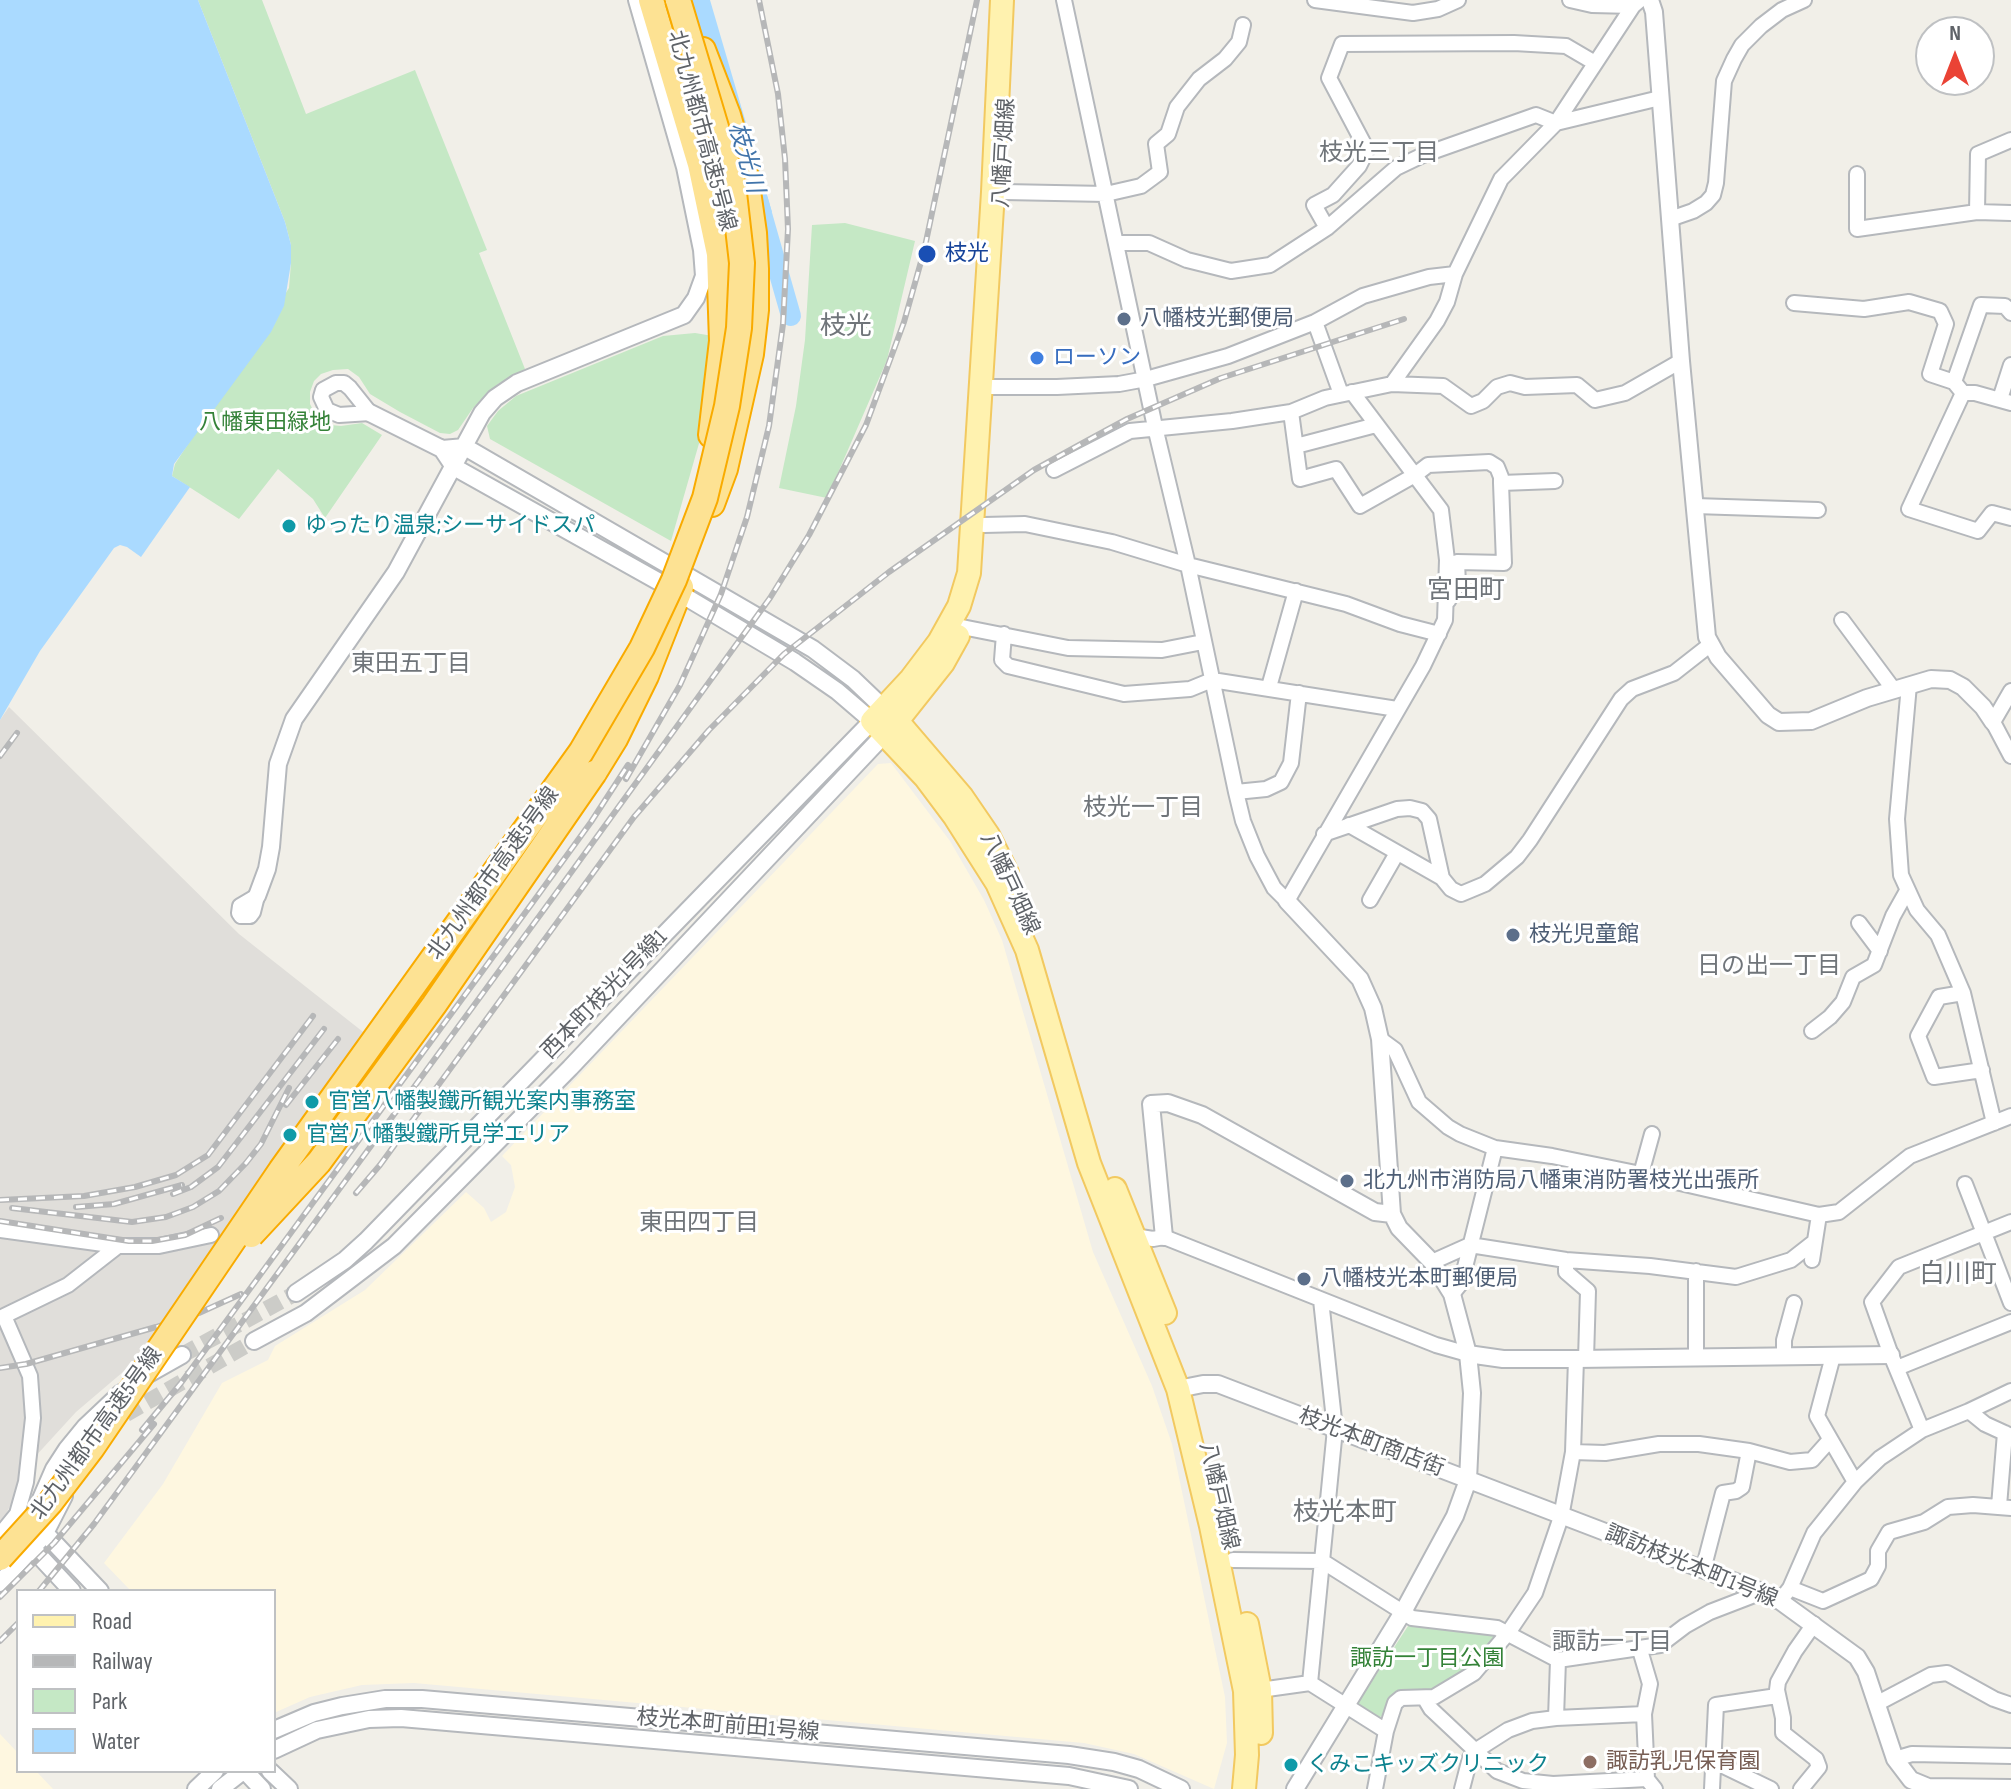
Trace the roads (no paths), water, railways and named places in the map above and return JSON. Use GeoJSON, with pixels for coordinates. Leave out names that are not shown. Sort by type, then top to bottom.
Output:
{"type":"FeatureCollection","features":[{"type":"Feature","properties":{"kind":"highway"},"geometry":{"type":"LineString","coordinates":[[651,0],[700,164],[719,254],[722,341],[716,466]]}},
{"type":"Feature","properties":{"kind":"highway","name":"北九州都市高速5号線"},"geometry":{"type":"LineString","coordinates":[[664,0],[713,161],[732,249],[735,323],[727,406]]}},
{"type":"Feature","properties":{"kind":"highway"},"geometry":{"type":"LineString","coordinates":[[134,1390],[446,973],[590,771],[630,673],[676,580],[699,498],[716,466],[751,354],[756,310],[754,233],[746,177],[728,115],[681,0]]}},
{"type":"Feature","properties":{"kind":"highway","name":"北九州都市高速5号線"},"geometry":{"type":"LineString","coordinates":[[0,1558],[77,1469],[134,1390],[173,1348],[290,1157],[581,752],[614,699],[674,580],[692,536],[716,457],[727,406],[741,306],[742,263],[739,221],[726,157],[681,0]]}},
{"type":"Feature","properties":{"kind":"main road","name":"八幡戸畑線"},"geometry":{"type":"LineString","coordinates":[[885,721],[950,625],[965,588],[971,561],[1002,0]]}},
{"type":"Feature","properties":{"kind":"main road","name":"八幡戸畑線"},"geometry":{"type":"LineString","coordinates":[[885,721],[943,663],[962,627],[979,577],[1004,192],[1012,0]]}},
{"type":"Feature","properties":{"kind":"main road","name":"八幡戸畑線"},"geometry":{"type":"LineString","coordinates":[[885,721],[943,772],[975,815],[1019,897],[1043,957],[1096,1136],[1185,1360],[1185,1387],[1245,1691],[1247,1755],[1244,1789]]}},
{"type":"Feature","properties":{"kind":"main road","name":"八幡戸畑線"},"geometry":{"type":"LineString","coordinates":[[885,721],[986,863],[1007,903],[1035,975],[1089,1163],[1185,1387],[1233,1560],[1260,1690],[1258,1789]]}},
{"type":"Feature","properties":{"kind":"street"},"geometry":{"type":"LineString","coordinates":[[257,896],[271,847],[278,764],[294,719],[396,572],[482,413],[495,398],[517,383],[684,315],[696,298],[704,276],[702,250],[685,167],[637,0]]}},
{"type":"Feature","properties":{"kind":"street"},"geometry":{"type":"LineString","coordinates":[[1315,0],[1438,9],[1458,0]]}},
{"type":"Feature","properties":{"kind":"street"},"geometry":{"type":"LineString","coordinates":[[1570,0],[1592,5],[1637,3]]}},
{"type":"Feature","properties":{"kind":"street"},"geometry":{"type":"LineString","coordinates":[[1650,0],[1654,12],[1704,625],[1711,644],[1718,657],[1768,715],[1779,722],[1811,721],[1902,687],[1931,679],[1950,680],[1963,687],[1983,707],[2011,756]]}},
{"type":"Feature","properties":{"kind":"street"},"geometry":{"type":"LineString","coordinates":[[1670,219],[1693,211],[1713,195],[1724,81],[1742,45],[1782,10],[1804,0]]}},
{"type":"Feature","properties":{"kind":"street"},"geometry":{"type":"LineString","coordinates":[[1065,1],[1155,427],[1243,821],[1274,888],[1360,979],[1373,1008],[1380,1039],[1392,1214],[1399,1228],[1432,1262],[1452,1294],[1468,1354],[1472,1393],[1468,1480],[1443,1542],[1295,1789]]}},
{"type":"Feature","properties":{"kind":"street"},"geometry":{"type":"LineString","coordinates":[[1392,384],[1438,319],[1447,302],[1455,274],[1501,179],[1556,123],[1637,3]]}},
{"type":"Feature","properties":{"kind":"street"},"geometry":{"type":"LineString","coordinates":[[1004,192],[1106,194],[1141,186],[1160,172],[1156,144],[1168,134],[1177,107],[1199,79],[1225,59],[1239,42],[1243,25]]}},
{"type":"Feature","properties":{"kind":"street"},"geometry":{"type":"LineString","coordinates":[[1327,228],[1314,205],[1333,195],[1359,166],[1367,150],[1329,78],[1342,44],[1514,43],[1566,46],[1595,63]]}},
{"type":"Feature","properties":{"kind":"street"},"geometry":{"type":"LineString","coordinates":[[1118,243],[1149,243],[1187,260],[1231,271],[1270,265],[1327,228],[1387,175],[1410,161],[1536,115],[1556,123],[1660,98]]}},
{"type":"Feature","properties":{"kind":"street"},"geometry":{"type":"LineString","coordinates":[[1977,212],[1978,154],[2011,140]]}},
{"type":"Feature","properties":{"kind":"street"},"geometry":{"type":"LineString","coordinates":[[1857,174],[1857,229],[1977,212],[2011,213]]}},
{"type":"Feature","properties":{"kind":"street"},"geometry":{"type":"LineString","coordinates":[[992,387],[1072,387],[1146,379],[1228,356],[1315,322],[1363,296],[1429,277],[1455,274]]}},
{"type":"Feature","properties":{"kind":"street"},"geometry":{"type":"LineString","coordinates":[[1794,303],[1864,309],[1909,302],[1940,311],[1946,324],[1930,374],[1958,387],[2005,401],[2011,365]]}},
{"type":"Feature","properties":{"kind":"street"},"geometry":{"type":"LineString","coordinates":[[2011,313],[2005,306],[1981,305],[1958,387],[1909,509],[1978,531],[1992,513],[2011,518]]}},
{"type":"Feature","properties":{"kind":"street"},"geometry":{"type":"LineString","coordinates":[[1287,901],[1439,634],[1445,620],[1446,603],[1447,560],[1441,510],[1376,425],[1346,393],[1315,322]]}},
{"type":"Feature","properties":{"kind":"street"},"geometry":{"type":"LineString","coordinates":[[1054,470],[1130,431],[1291,412],[1346,393],[1392,384],[1443,386],[1471,406],[1483,401],[1497,387],[1510,383],[1525,387],[1577,385],[1595,400],[1625,393],[1681,361]]}},
{"type":"Feature","properties":{"kind":"street"},"geometry":{"type":"LineString","coordinates":[[1291,412],[1300,479],[1336,469],[1360,506],[1428,465],[1489,462],[1497,467],[1501,477],[1504,563],[1457,562],[1458,584],[1446,603]]}},
{"type":"Feature","properties":{"kind":"street"},"geometry":{"type":"LineString","coordinates":[[370,413],[442,449],[465,447]]}},
{"type":"Feature","properties":{"kind":"street"},"geometry":{"type":"LineString","coordinates":[[1296,446],[1376,425]]}},
{"type":"Feature","properties":{"kind":"street","name":"八幡戸畑線"},"geometry":{"type":"LineString","coordinates":[[465,447],[676,580]]}},
{"type":"Feature","properties":{"kind":"street","name":"八幡戸畑線"},"geometry":{"type":"LineString","coordinates":[[442,449],[454,467],[813,649],[853,679],[885,721]]}},
{"type":"Feature","properties":{"kind":"street"},"geometry":{"type":"LineString","coordinates":[[1501,483],[1555,481]]}},
{"type":"Feature","properties":{"kind":"street"},"geometry":{"type":"LineString","coordinates":[[1695,506],[1818,510]]}},
{"type":"Feature","properties":{"kind":"street"},"geometry":{"type":"LineString","coordinates":[[984,525],[1025,524],[1112,542],[1188,565],[1346,604],[1400,624],[1439,634]]}},
{"type":"Feature","properties":{"kind":"street"},"geometry":{"type":"LineString","coordinates":[[1269,687],[1296,591]]}},
{"type":"Feature","properties":{"kind":"street"},"geometry":{"type":"LineString","coordinates":[[1842,620],[1902,687],[1897,819],[1901,875],[1917,910],[1940,932],[1963,993],[1994,1123]]}},
{"type":"Feature","properties":{"kind":"street"},"geometry":{"type":"LineString","coordinates":[[962,627],[1068,648],[1162,650],[1203,642]]}},
{"type":"Feature","properties":{"kind":"street"},"geometry":{"type":"LineString","coordinates":[[1004,634],[1002,660],[1008,666],[1124,694],[1190,689],[1212,680],[1397,709]]}},
{"type":"Feature","properties":{"kind":"street"},"geometry":{"type":"LineString","coordinates":[[1349,825],[1442,878],[1451,889],[1461,894],[1485,884],[1517,857],[1530,840],[1621,699],[1632,689],[1674,673],[1711,644]]}},
{"type":"Feature","properties":{"kind":"street"},"geometry":{"type":"LineString","coordinates":[[1993,722],[2011,691]]}},
{"type":"Feature","properties":{"kind":"street"},"geometry":{"type":"LineString","coordinates":[[1236,792],[1266,789],[1281,782],[1291,763],[1299,693]]}},
{"type":"Feature","properties":{"kind":"street","name":"西本町枝光1号線1"},"geometry":{"type":"LineString","coordinates":[[296,1293],[345,1260],[366,1241],[748,846],[885,721]]}},
{"type":"Feature","properties":{"kind":"street","name":"西本町枝光1号線1"},"geometry":{"type":"LineString","coordinates":[[254,1341],[306,1313],[394,1246],[570,1068],[885,721]]}},
{"type":"Feature","properties":{"kind":"street"},"geometry":{"type":"LineString","coordinates":[[1324,834],[1397,809],[1422,811],[1429,819],[1442,878]]}},
{"type":"Feature","properties":{"kind":"street"},"geometry":{"type":"LineString","coordinates":[[1370,900],[1397,853]]}},
{"type":"Feature","properties":{"kind":"street"},"geometry":{"type":"LineString","coordinates":[[1812,1031],[1843,1002],[1853,977],[1874,965],[1893,916],[1907,891]]}},
{"type":"Feature","properties":{"kind":"street"},"geometry":{"type":"LineString","coordinates":[[1859,923],[1880,951]]}},
{"type":"Feature","properties":{"kind":"street"},"geometry":{"type":"LineString","coordinates":[[1963,993],[1939,997],[1918,1036],[1934,1077],[1982,1070]]}},
{"type":"Feature","properties":{"kind":"street"},"geometry":{"type":"LineString","coordinates":[[1380,1039],[1395,1050],[1419,1102],[1448,1127],[1495,1148],[1641,1174],[1819,1215],[1839,1212],[1910,1156],[2011,1116]]}},
{"type":"Feature","properties":{"kind":"street"},"geometry":{"type":"LineString","coordinates":[[1164,1237],[1151,1104],[1168,1103],[1202,1115],[1375,1212],[1392,1214]]}},
{"type":"Feature","properties":{"kind":"street"},"geometry":{"type":"LineString","coordinates":[[1641,1174],[1652,1134]]}},
{"type":"Feature","properties":{"kind":"street"},"geometry":{"type":"LineString","coordinates":[[1452,1294],[1461,1283],[1495,1148]]}},
{"type":"Feature","properties":{"kind":"street"},"geometry":{"type":"LineString","coordinates":[[437,1170],[453,1186]]}},
{"type":"Feature","properties":{"kind":"street"},"geometry":{"type":"LineString","coordinates":[[1965,1184],[2011,1303]]}},
{"type":"Feature","properties":{"kind":"street"},"geometry":{"type":"LineString","coordinates":[[1812,1260],[1819,1215]]}},
{"type":"Feature","properties":{"kind":"street"},"geometry":{"type":"LineString","coordinates":[[1922,1430],[1872,1302],[1899,1267],[2011,1222]]}},
{"type":"Feature","properties":{"kind":"street"},"geometry":{"type":"LineString","coordinates":[[0,1230],[118,1246],[159,1246],[211,1235]]}},
{"type":"Feature","properties":{"kind":"street"},"geometry":{"type":"LineString","coordinates":[[1134,1236],[1164,1237],[1436,1345],[1503,1359],[1833,1356],[1894,1361],[2011,1322]]}},
{"type":"Feature","properties":{"kind":"street"},"geometry":{"type":"LineString","coordinates":[[1432,1262],[1470,1245],[1566,1260],[1736,1277],[1791,1260],[1814,1242]]}},
{"type":"Feature","properties":{"kind":"street"},"geometry":{"type":"LineString","coordinates":[[70,1589],[33,1549],[21,1521],[33,1418],[30,1376],[2,1316],[68,1285],[118,1246]]}},
{"type":"Feature","properties":{"kind":"street"},"geometry":{"type":"LineString","coordinates":[[1379,1788],[1386,1731],[1395,1703],[1401,1698],[1434,1697],[1474,1673],[1508,1633],[1535,1593],[1561,1517],[1573,1452],[1588,1291],[1566,1272],[1566,1260]]}},
{"type":"Feature","properties":{"kind":"street"},"geometry":{"type":"LineString","coordinates":[[1696,1271],[1696,1357]]}},
{"type":"Feature","properties":{"kind":"street"},"geometry":{"type":"LineString","coordinates":[[1310,1683],[1335,1429],[1321,1300]]}},
{"type":"Feature","properties":{"kind":"street"},"geometry":{"type":"LineString","coordinates":[[1784,1356],[1784,1340],[1794,1303]]}},
{"type":"Feature","properties":{"kind":"street"},"geometry":{"type":"LineString","coordinates":[[0,1558],[54,1469],[85,1427],[173,1348]]}},
{"type":"Feature","properties":{"kind":"street"},"geometry":{"type":"LineString","coordinates":[[1833,1356],[1817,1416],[1855,1482]]}},
{"type":"Feature","properties":{"kind":"street","name":"枝光本町商店街"},"geometry":{"type":"LineString","coordinates":[[1185,1387],[1218,1384],[1561,1517]]}},
{"type":"Feature","properties":{"kind":"street"},"geometry":{"type":"LineString","coordinates":[[0,1583],[45,1533],[57,1514],[85,1449],[134,1390]]}},
{"type":"Feature","properties":{"kind":"street"},"geometry":{"type":"LineString","coordinates":[[1969,1411],[1985,1424],[2008,1434],[2005,1507],[1948,1507],[1924,1522],[1889,1532],[1878,1551],[1878,1566],[1872,1581],[1823,1601],[1785,1594],[1814,1533],[1855,1482],[1880,1458],[1922,1430],[2011,1391]]}},
{"type":"Feature","properties":{"kind":"street"},"geometry":{"type":"LineString","coordinates":[[1573,1452],[1605,1453],[1659,1444],[1699,1444],[1749,1451],[1790,1462],[1812,1460],[1829,1441]]}},
{"type":"Feature","properties":{"kind":"street"},"geometry":{"type":"LineString","coordinates":[[1703,1570],[1723,1493],[1742,1487],[1749,1451]]}},
{"type":"Feature","properties":{"kind":"street"},"geometry":{"type":"LineString","coordinates":[[0,1511],[45,1533],[98,1589]]}},
{"type":"Feature","properties":{"kind":"street","name":"諏訪枝光本町1号線"},"geometry":{"type":"LineString","coordinates":[[1561,1517],[1762,1592],[1785,1594],[1814,1624],[1857,1657],[1866,1672],[1895,1759],[1911,1780],[1928,1787],[2011,1788]]}},
{"type":"Feature","properties":{"kind":"street"},"geometry":{"type":"LineString","coordinates":[[0,1535],[21,1521]]}},
{"type":"Feature","properties":{"kind":"street"},"geometry":{"type":"LineString","coordinates":[[1233,1560],[1322,1561],[1412,1618],[1497,1628],[1558,1660],[1660,1645],[1710,1612],[1762,1592]]}},
{"type":"Feature","properties":{"kind":"street"},"geometry":{"type":"LineString","coordinates":[[1801,1789],[1819,1767],[1816,1759],[1783,1733],[1778,1682],[1814,1624]]}},
{"type":"Feature","properties":{"kind":"street"},"geometry":{"type":"LineString","coordinates":[[1425,1699],[1431,1709],[1497,1771],[1525,1785],[1651,1784],[1644,1714],[1650,1684],[1640,1650]]}},
{"type":"Feature","properties":{"kind":"street"},"geometry":{"type":"LineString","coordinates":[[1556,1718],[1558,1660]]}},
{"type":"Feature","properties":{"kind":"street"},"geometry":{"type":"LineString","coordinates":[[1876,1704],[1931,1675],[1947,1673],[2011,1705]]}},
{"type":"Feature","properties":{"kind":"street"},"geometry":{"type":"LineString","coordinates":[[1260,1690],[1310,1683],[1386,1731]]}},
{"type":"Feature","properties":{"kind":"street"},"geometry":{"type":"LineString","coordinates":[[1712,1789],[1716,1705],[1777,1696]]}},
{"type":"Feature","properties":{"kind":"street","name":"枝光本町前田1号線"},"geometry":{"type":"LineString","coordinates":[[276,1729],[314,1713],[342,1706],[385,1699],[422,1699],[1114,1762],[1153,1775],[1181,1789]]}},
{"type":"Feature","properties":{"kind":"street"},"geometry":{"type":"LineString","coordinates":[[1462,1789],[1470,1758],[1475,1751],[1508,1730],[1532,1721],[1556,1718],[1644,1714]]}},
{"type":"Feature","properties":{"kind":"street","name":"枝光本町前田1号線"},"geometry":{"type":"LineString","coordinates":[[276,1749],[296,1738],[331,1727],[369,1719],[401,1718],[1027,1781],[1069,1776],[1129,1789]]}},
{"type":"Feature","properties":{"kind":"street"},"geometry":{"type":"LineString","coordinates":[[1027,1781],[1028,1752]]}},
{"type":"Feature","properties":{"kind":"street"},"geometry":{"type":"LineString","coordinates":[[1895,1759],[1912,1754],[2011,1756]]}},
{"type":"Feature","properties":{"kind":"street"},"geometry":{"type":"LineString","coordinates":[[1715,1762],[1771,1789]]}},
{"type":"Feature","properties":{"kind":"street"},"geometry":{"type":"LineString","coordinates":[[196,1789],[213,1773]]}},
{"type":"Feature","properties":{"kind":"street"},"geometry":{"type":"LineString","coordinates":[[220,1789],[241,1773]]}},
{"type":"Feature","properties":{"kind":"street"},"geometry":{"type":"LineString","coordinates":[[246,1773],[262,1789]]}},
{"type":"Feature","properties":{"kind":"street"},"geometry":{"type":"LineString","coordinates":[[272,1773],[289,1789]]}},
{"type":"Feature","properties":{"kind":"water"},"geometry":{"type":"Polygon","coordinates":[[[0,0],[198,0],[285,222],[291,245],[291,263],[284,306],[271,332],[174,464],[172,476],[190,487],[141,557],[127,547],[120,545],[114,548],[40,651],[0,720],[0,0]]]}},
{"type":"Feature","properties":{"kind":"water"},"geometry":{"type":"Polygon","coordinates":[[[687,0],[710,0],[772,212],[753,217],[687,0]]]}},
{"type":"Feature","properties":{"kind":"waterway","name":"枝光川"},"geometry":{"type":"LineString","coordinates":[[758,200],[791,316]]}},
{"type":"Feature","properties":{"kind":"tunnel"},"geometry":{"type":"LineString","coordinates":[[182,1355],[296,1293]]}},
{"type":"Feature","properties":{"kind":"tunnel"},"geometry":{"type":"LineString","coordinates":[[126,1414],[254,1341]]}},
{"type":"Feature","properties":{"kind":"railway"},"geometry":{"type":"LineString","coordinates":[[626,779],[680,685],[721,594],[747,517],[769,426],[783,324],[788,229],[778,94],[759,0]]}},
{"type":"Feature","properties":{"kind":"railway"},"geometry":{"type":"LineString","coordinates":[[41,1589],[94,1524],[554,896],[770,598],[809,535],[866,425],[904,322],[924,251],[977,0]]}},
{"type":"Feature","properties":{"kind":"railway"},"geometry":{"type":"LineString","coordinates":[[356,1193],[380,1165],[634,817],[709,730],[784,654],[889,572],[1034,470],[1127,419],[1221,378],[1404,319]]}},
{"type":"Feature","properties":{"kind":"railway"},"geometry":{"type":"LineString","coordinates":[[0,756],[17,733]]}},
{"type":"Feature","properties":{"kind":"railway"},"geometry":{"type":"LineString","coordinates":[[142,1430],[181,1383],[533,902],[628,765]]}},
{"type":"Feature","properties":{"kind":"railway"},"geometry":{"type":"LineString","coordinates":[[0,1200],[84,1196],[135,1187],[176,1175],[208,1155],[313,1016]]}},
{"type":"Feature","properties":{"kind":"railway"},"geometry":{"type":"LineString","coordinates":[[173,1194],[191,1187],[218,1167],[324,1029]]}},
{"type":"Feature","properties":{"kind":"railway"},"geometry":{"type":"LineString","coordinates":[[286,1105],[338,1039]]}},
{"type":"Feature","properties":{"kind":"railway"},"geometry":{"type":"LineString","coordinates":[[12,1208],[132,1222],[166,1217],[193,1207],[219,1191],[246,1163],[261,1144],[289,1088]]}},
{"type":"Feature","properties":{"kind":"railway"},"geometry":{"type":"LineString","coordinates":[[76,1207],[114,1204],[182,1185]]}},
{"type":"Feature","properties":{"kind":"railway"},"geometry":{"type":"LineString","coordinates":[[0,1221],[129,1241],[152,1241],[185,1235],[221,1218]]}},
{"type":"Feature","properties":{"kind":"railway"},"geometry":{"type":"LineString","coordinates":[[0,1368],[26,1364],[156,1327],[199,1313],[241,1294]]}},
{"type":"Feature","properties":{"kind":"railway"},"geometry":{"type":"LineString","coordinates":[[0,1597],[54,1543],[154,1424]]}},
{"type":"Feature","properties":{"kind":"railway"},"geometry":{"type":"LineString","coordinates":[[0,1641],[16,1625]]}},
{"type":"Feature","properties":{"kind":"place","name":"枝光"},"geometry":{"type":"Point","coordinates":[927,254]}},
{"type":"Feature","properties":{"kind":"place","name":"八幡枝光郵便局"},"geometry":{"type":"Point","coordinates":[1124,319]}},
{"type":"Feature","properties":{"kind":"place","name":"ローソン"},"geometry":{"type":"Point","coordinates":[1037,358]}},
{"type":"Feature","properties":{"kind":"place","name":"ゆったり温泉;シーサイドスパ"},"geometry":{"type":"Point","coordinates":[289,526]}},
{"type":"Feature","properties":{"kind":"place","name":"枝光児童館"},"geometry":{"type":"Point","coordinates":[1513,935]}},
{"type":"Feature","properties":{"kind":"place","name":"官営八幡製鐵所観光案内事務室"},"geometry":{"type":"Point","coordinates":[312,1102]}},
{"type":"Feature","properties":{"kind":"place","name":"官営八幡製鐵所見学エリア"},"geometry":{"type":"Point","coordinates":[290,1135]}},
{"type":"Feature","properties":{"kind":"place","name":"北九州市消防局八幡東消防署枝光出張所"},"geometry":{"type":"Point","coordinates":[1347,1181]}},
{"type":"Feature","properties":{"kind":"place","name":"八幡枝光本町郵便局"},"geometry":{"type":"Point","coordinates":[1304,1279]}},
{"type":"Feature","properties":{"kind":"place","name":"諏訪乳児保育園"},"geometry":{"type":"Point","coordinates":[1590,1762]}},
{"type":"Feature","properties":{"kind":"place","name":"くみこキッズクリニック"},"geometry":{"type":"Point","coordinates":[1291,1765]}},
{"type":"Feature","properties":{"kind":"district","name":"枝光三丁目"},"geometry":{"type":"Point","coordinates":[1379,154]}},
{"type":"Feature","properties":{"kind":"district","name":"枝光"},"geometry":{"type":"Point","coordinates":[846,327]}},
{"type":"Feature","properties":{"kind":"district","name":"宮田町"},"geometry":{"type":"Point","coordinates":[1466,591]}},
{"type":"Feature","properties":{"kind":"district","name":"東田五丁目"},"geometry":{"type":"Point","coordinates":[411,665]}},
{"type":"Feature","properties":{"kind":"district","name":"枝光一丁目"},"geometry":{"type":"Point","coordinates":[1143,809]}},
{"type":"Feature","properties":{"kind":"district","name":"日の出一丁目"},"geometry":{"type":"Point","coordinates":[1769,967]}},
{"type":"Feature","properties":{"kind":"district","name":"東田四丁目"},"geometry":{"type":"Point","coordinates":[699,1224]}},
{"type":"Feature","properties":{"kind":"district","name":"白川町"},"geometry":{"type":"Point","coordinates":[1958,1275]}},
{"type":"Feature","properties":{"kind":"district","name":"枝光本町"},"geometry":{"type":"Point","coordinates":[1345,1513]}},
{"type":"Feature","properties":{"kind":"district","name":"諏訪一丁目"},"geometry":{"type":"Point","coordinates":[1612,1643]}},
{"type":"Feature","properties":{"kind":"park label","name":"八幡東田緑地"},"geometry":{"type":"Point","coordinates":[265,423]}},
{"type":"Feature","properties":{"kind":"park label","name":"諏訪一丁目公園"},"geometry":{"type":"Point","coordinates":[1427,1659]}}]}
